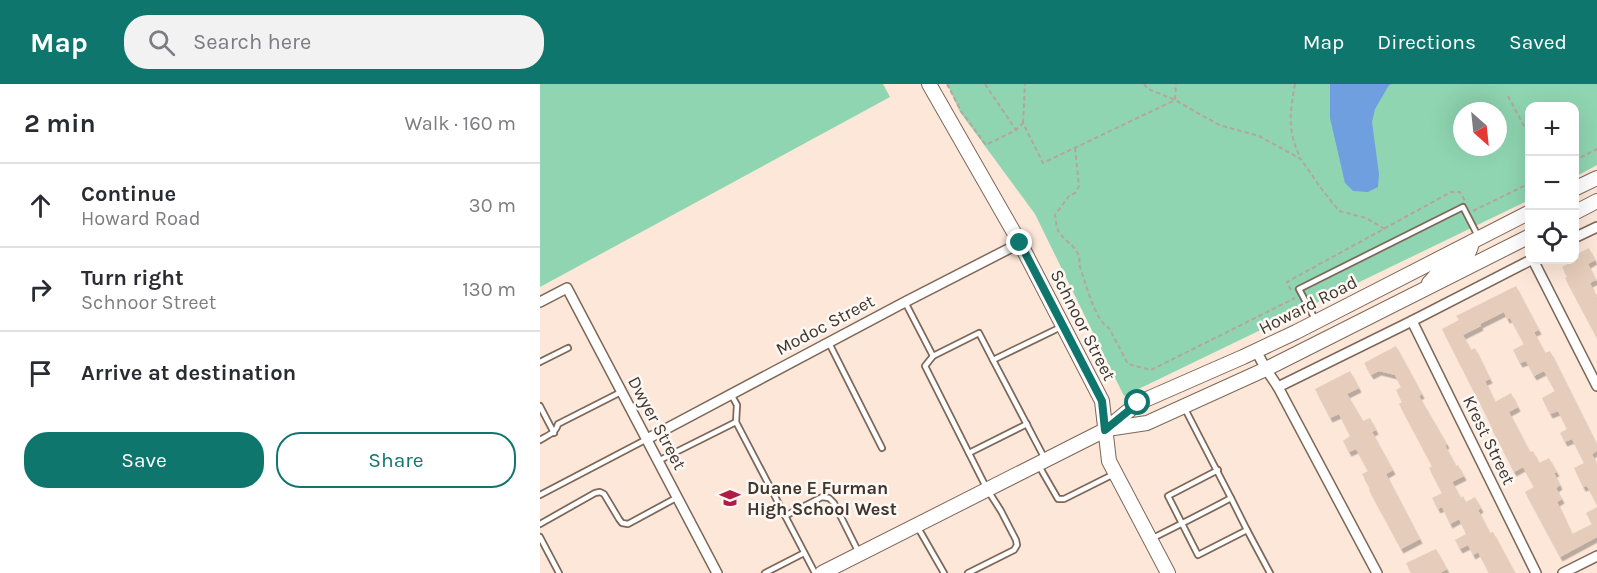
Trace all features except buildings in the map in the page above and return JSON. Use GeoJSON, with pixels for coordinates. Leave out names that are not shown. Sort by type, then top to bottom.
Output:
{"type":"FeatureCollection","features":[{"type":"Feature","properties":{"kind":"main road","name":"Schnoor Street"},"geometry":{"type":"LineString","coordinates":[[929,84],[1020,243],[1102,401],[1109,461],[1168,573]]}},
{"type":"Feature","properties":{"kind":"main road"},"geometry":{"type":"LineString","coordinates":[[1579,187],[1597,178]]}},
{"type":"Feature","properties":{"kind":"main road"},"geometry":{"type":"LineString","coordinates":[[1579,211],[1597,201]]}},
{"type":"Feature","properties":{"kind":"main road","name":"Howard Road"},"geometry":{"type":"LineString","coordinates":[[822,573],[1105,430],[1138,403],[1256,351],[1525,215]]}},
{"type":"Feature","properties":{"kind":"main road","name":"Howard Road"},"geometry":{"type":"LineString","coordinates":[[1105,430],[1147,423],[1266,369],[1525,239]]}},
{"type":"Feature","properties":{"kind":"main road"},"geometry":{"type":"LineString","coordinates":[[1422,291],[1442,270],[1461,260],[1476,240]]}},
{"type":"Feature","properties":{"kind":"street"},"geometry":{"type":"LineString","coordinates":[[1579,236],[1597,227]]}},
{"type":"Feature","properties":{"kind":"street","name":"Modoc Street"},"geometry":{"type":"LineString","coordinates":[[647,439],[1020,243]]}},
{"type":"Feature","properties":{"kind":"street"},"geometry":{"type":"LineString","coordinates":[[1278,387],[1525,264]]}},
{"type":"Feature","properties":{"kind":"street"},"geometry":{"type":"LineString","coordinates":[[1534,264],[1597,386]]}},
{"type":"Feature","properties":{"kind":"street","name":"Dwyer Street"},"geometry":{"type":"LineString","coordinates":[[540,302],[567,288],[717,573]]}},
{"type":"Feature","properties":{"kind":"street","name":"Krest Street"},"geometry":{"type":"LineString","coordinates":[[1412,321],[1536,573]]}},
{"type":"Feature","properties":{"kind":"street"},"geometry":{"type":"LineString","coordinates":[[1256,351],[1278,387],[1377,573]]}},
{"type":"Feature","properties":{"kind":"street"},"geometry":{"type":"LineString","coordinates":[[1563,573],[1597,556]]}},
{"type":"Feature","properties":{"kind":"lane"},"geometry":{"type":"LineString","coordinates":[[1316,321],[1299,289],[1463,207],[1476,240]]}},
{"type":"Feature","properties":{"kind":"lane"},"geometry":{"type":"LineString","coordinates":[[905,302],[933,356]]}},
{"type":"Feature","properties":{"kind":"lane"},"geometry":{"type":"LineString","coordinates":[[993,360],[1063,326]]}},
{"type":"Feature","properties":{"kind":"lane"},"geometry":{"type":"LineString","coordinates":[[968,573],[1014,550],[1017,545],[926,366],[933,356],[979,333],[1027,424],[1058,499],[1064,499],[1116,473]]}},
{"type":"Feature","properties":{"kind":"lane"},"geometry":{"type":"LineString","coordinates":[[828,342],[882,448]]}},
{"type":"Feature","properties":{"kind":"lane"},"geometry":{"type":"LineString","coordinates":[[540,362],[568,348]]}},
{"type":"Feature","properties":{"kind":"lane"},"geometry":{"type":"LineString","coordinates":[[540,440],[554,433],[558,424],[622,392]]}},
{"type":"Feature","properties":{"kind":"lane"},"geometry":{"type":"LineString","coordinates":[[731,394],[737,405],[736,422],[815,573]]}},
{"type":"Feature","properties":{"kind":"lane"},"geometry":{"type":"LineString","coordinates":[[540,406],[554,433]]}},
{"type":"Feature","properties":{"kind":"lane"},"geometry":{"type":"LineString","coordinates":[[1184,406],[1270,573]]}},
{"type":"Feature","properties":{"kind":"lane"},"geometry":{"type":"LineString","coordinates":[[658,461],[736,422]]}},
{"type":"Feature","properties":{"kind":"lane"},"geometry":{"type":"LineString","coordinates":[[969,453],[1027,424]]}},
{"type":"Feature","properties":{"kind":"lane"},"geometry":{"type":"LineString","coordinates":[[540,495],[647,439]]}},
{"type":"Feature","properties":{"kind":"lane"},"geometry":{"type":"LineString","coordinates":[[1218,470],[1168,496],[1198,555],[1248,530]]}},
{"type":"Feature","properties":{"kind":"lane"},"geometry":{"type":"LineString","coordinates":[[540,524],[600,492],[604,494],[622,523],[628,524],[678,498]]}},
{"type":"Feature","properties":{"kind":"lane"},"geometry":{"type":"LineString","coordinates":[[785,516],[822,497],[830,498],[859,554]]}},
{"type":"Feature","properties":{"kind":"lane"},"geometry":{"type":"LineString","coordinates":[[1150,539],[1231,498]]}},
{"type":"Feature","properties":{"kind":"lane"},"geometry":{"type":"LineString","coordinates":[[917,525],[944,573]]}},
{"type":"Feature","properties":{"kind":"lane"},"geometry":{"type":"LineString","coordinates":[[540,537],[559,573]]}},
{"type":"Feature","properties":{"kind":"lane"},"geometry":{"type":"LineString","coordinates":[[765,573],[804,553]]}},
{"type":"Feature","properties":{"kind":"path"},"geometry":{"type":"LineString","coordinates":[[947,84],[961,111],[986,145],[1016,130],[1023,123]]}},
{"type":"Feature","properties":{"kind":"path"},"geometry":{"type":"LineString","coordinates":[[986,84],[1016,130]]}},
{"type":"Feature","properties":{"kind":"path"},"geometry":{"type":"LineString","coordinates":[[1025,84],[1023,123],[1043,163],[1176,100]]}},
{"type":"Feature","properties":{"kind":"path"},"geometry":{"type":"LineString","coordinates":[[1144,84],[1148,89],[1176,100],[1219,125],[1258,136],[1301,159]]}},
{"type":"Feature","properties":{"kind":"path"},"geometry":{"type":"LineString","coordinates":[[1176,84],[1176,100]]}},
{"type":"Feature","properties":{"kind":"path"},"geometry":{"type":"LineString","coordinates":[[1295,84],[1289,122],[1301,159],[1339,211],[1366,218],[1385,229]]}},
{"type":"Feature","properties":{"kind":"path"},"geometry":{"type":"LineString","coordinates":[[1508,96],[1525,128]]}},
{"type":"Feature","properties":{"kind":"path"},"geometry":{"type":"LineString","coordinates":[[1075,147],[1079,186],[1075,194],[1069,196],[1055,215],[1059,232],[1075,247],[1095,309],[1103,325],[1109,328],[1128,364],[1151,370],[1295,298],[1287,282],[1451,192],[1460,192],[1466,202]]}},
{"type":"Feature","properties":{"kind":"path"},"geometry":{"type":"LineString","coordinates":[[1579,159],[1597,149]]}},
{"type":"Feature","properties":{"kind":"path"},"geometry":{"type":"LineString","coordinates":[[1471,212],[1525,185]]}},
{"type":"Feature","properties":{"kind":"green space"},"geometry":{"type":"Polygon","coordinates":[[[540,84],[883,84],[890,97],[540,287],[540,84]]]}},
{"type":"Feature","properties":{"kind":"green space"},"geometry":{"type":"Polygon","coordinates":[[[947,84],[1597,84],[1597,165],[1579,175],[1579,102],[1525,102],[1525,202],[1124,396],[1035,214],[960,112],[947,84]]]}},
{"type":"Feature","properties":{"kind":"water"},"geometry":{"type":"Polygon","coordinates":[[[1330,84],[1392,84],[1389,85],[1375,109],[1372,122],[1379,174],[1378,187],[1368,192],[1353,191],[1345,183],[1330,118],[1330,84]]]}},
{"type":"Feature","properties":{"kind":"place","name":"Duane E Furman High School West"},"geometry":{"type":"Point","coordinates":[730,498]}},
{"type":"Feature","properties":{"kind":"route"},"geometry":{"type":"LineString","coordinates":[[1020,243],[1102,401],[1105,430],[1138,403]]}}]}
